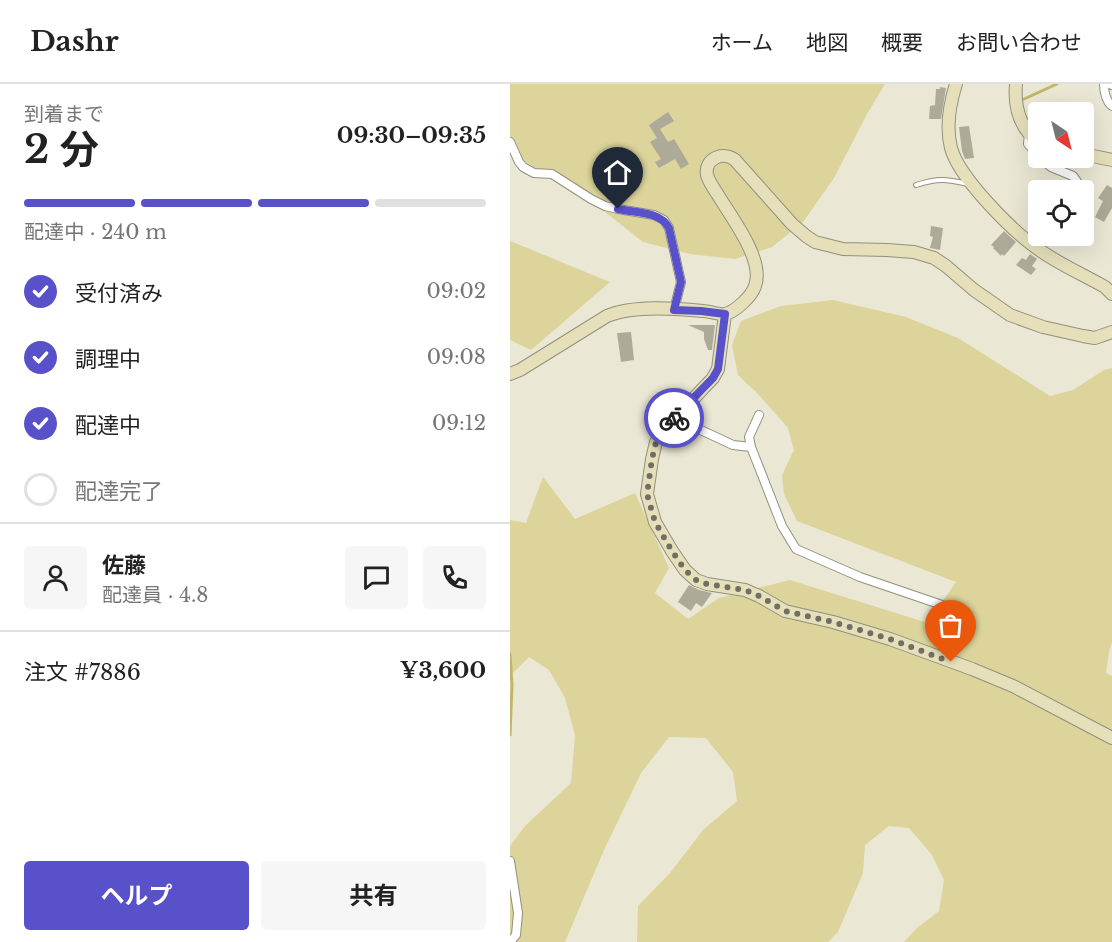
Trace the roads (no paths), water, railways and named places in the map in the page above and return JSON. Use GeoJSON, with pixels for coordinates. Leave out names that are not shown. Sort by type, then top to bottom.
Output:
{"type":"FeatureCollection","features":[{"type":"Feature","properties":{"kind":"street"},"geometry":{"type":"LineString","coordinates":[[956,84],[952,96],[948,136],[956,163],[985,199],[1027,240],[1042,252],[1105,287],[1112,294]]}},
{"type":"Feature","properties":{"kind":"street"},"geometry":{"type":"LineString","coordinates":[[1016,84],[1015,102],[1028,132]]}},
{"type":"Feature","properties":{"kind":"street"},"geometry":{"type":"LineString","coordinates":[[1104,84],[1106,96],[1112,105]]}},
{"type":"Feature","properties":{"kind":"street"},"geometry":{"type":"LineString","coordinates":[[510,142],[519,162],[534,173],[552,174],[605,206],[654,215],[664,220],[669,228],[681,282],[674,310]]}},
{"type":"Feature","properties":{"kind":"street"},"geometry":{"type":"LineString","coordinates":[[510,374],[615,312],[635,308],[725,314],[749,297],[756,283],[755,263],[747,242],[711,184],[707,173],[711,160],[723,155],[735,160],[792,224],[815,242],[843,249],[914,252],[934,258],[1010,315],[1043,327],[1083,336],[1095,338],[1112,332]]}},
{"type":"Feature","properties":{"kind":"street"},"geometry":{"type":"LineString","coordinates":[[1094,156],[1112,160]]}},
{"type":"Feature","properties":{"kind":"street"},"geometry":{"type":"LineString","coordinates":[[1053,168],[1073,176],[1076,180]]}},
{"type":"Feature","properties":{"kind":"street"},"geometry":{"type":"LineString","coordinates":[[725,314],[718,369],[713,378],[662,432],[656,442],[652,459],[647,494],[655,522],[685,570],[696,580],[745,590],[785,611],[890,639],[962,665],[1013,686],[1112,738]]}},
{"type":"Feature","properties":{"kind":"street"},"geometry":{"type":"LineString","coordinates":[[759,415],[749,437],[751,447],[782,526],[796,549],[860,578],[942,605]]}},
{"type":"Feature","properties":{"kind":"street"},"geometry":{"type":"LineString","coordinates":[[675,418],[733,445],[751,447]]}},
{"type":"Feature","properties":{"kind":"street"},"geometry":{"type":"LineString","coordinates":[[510,861],[518,913],[516,934],[510,942]]}},
{"type":"Feature","properties":{"kind":"lane"},"geometry":{"type":"LineString","coordinates":[[916,185],[933,179],[973,184]]}},
{"type":"Feature","properties":{"kind":"waterway"},"geometry":{"type":"LineString","coordinates":[[1024,99],[1057,84]]}},
{"type":"Feature","properties":{"kind":"waterway"},"geometry":{"type":"LineString","coordinates":[[510,654],[512,685],[510,735]]}}]}
